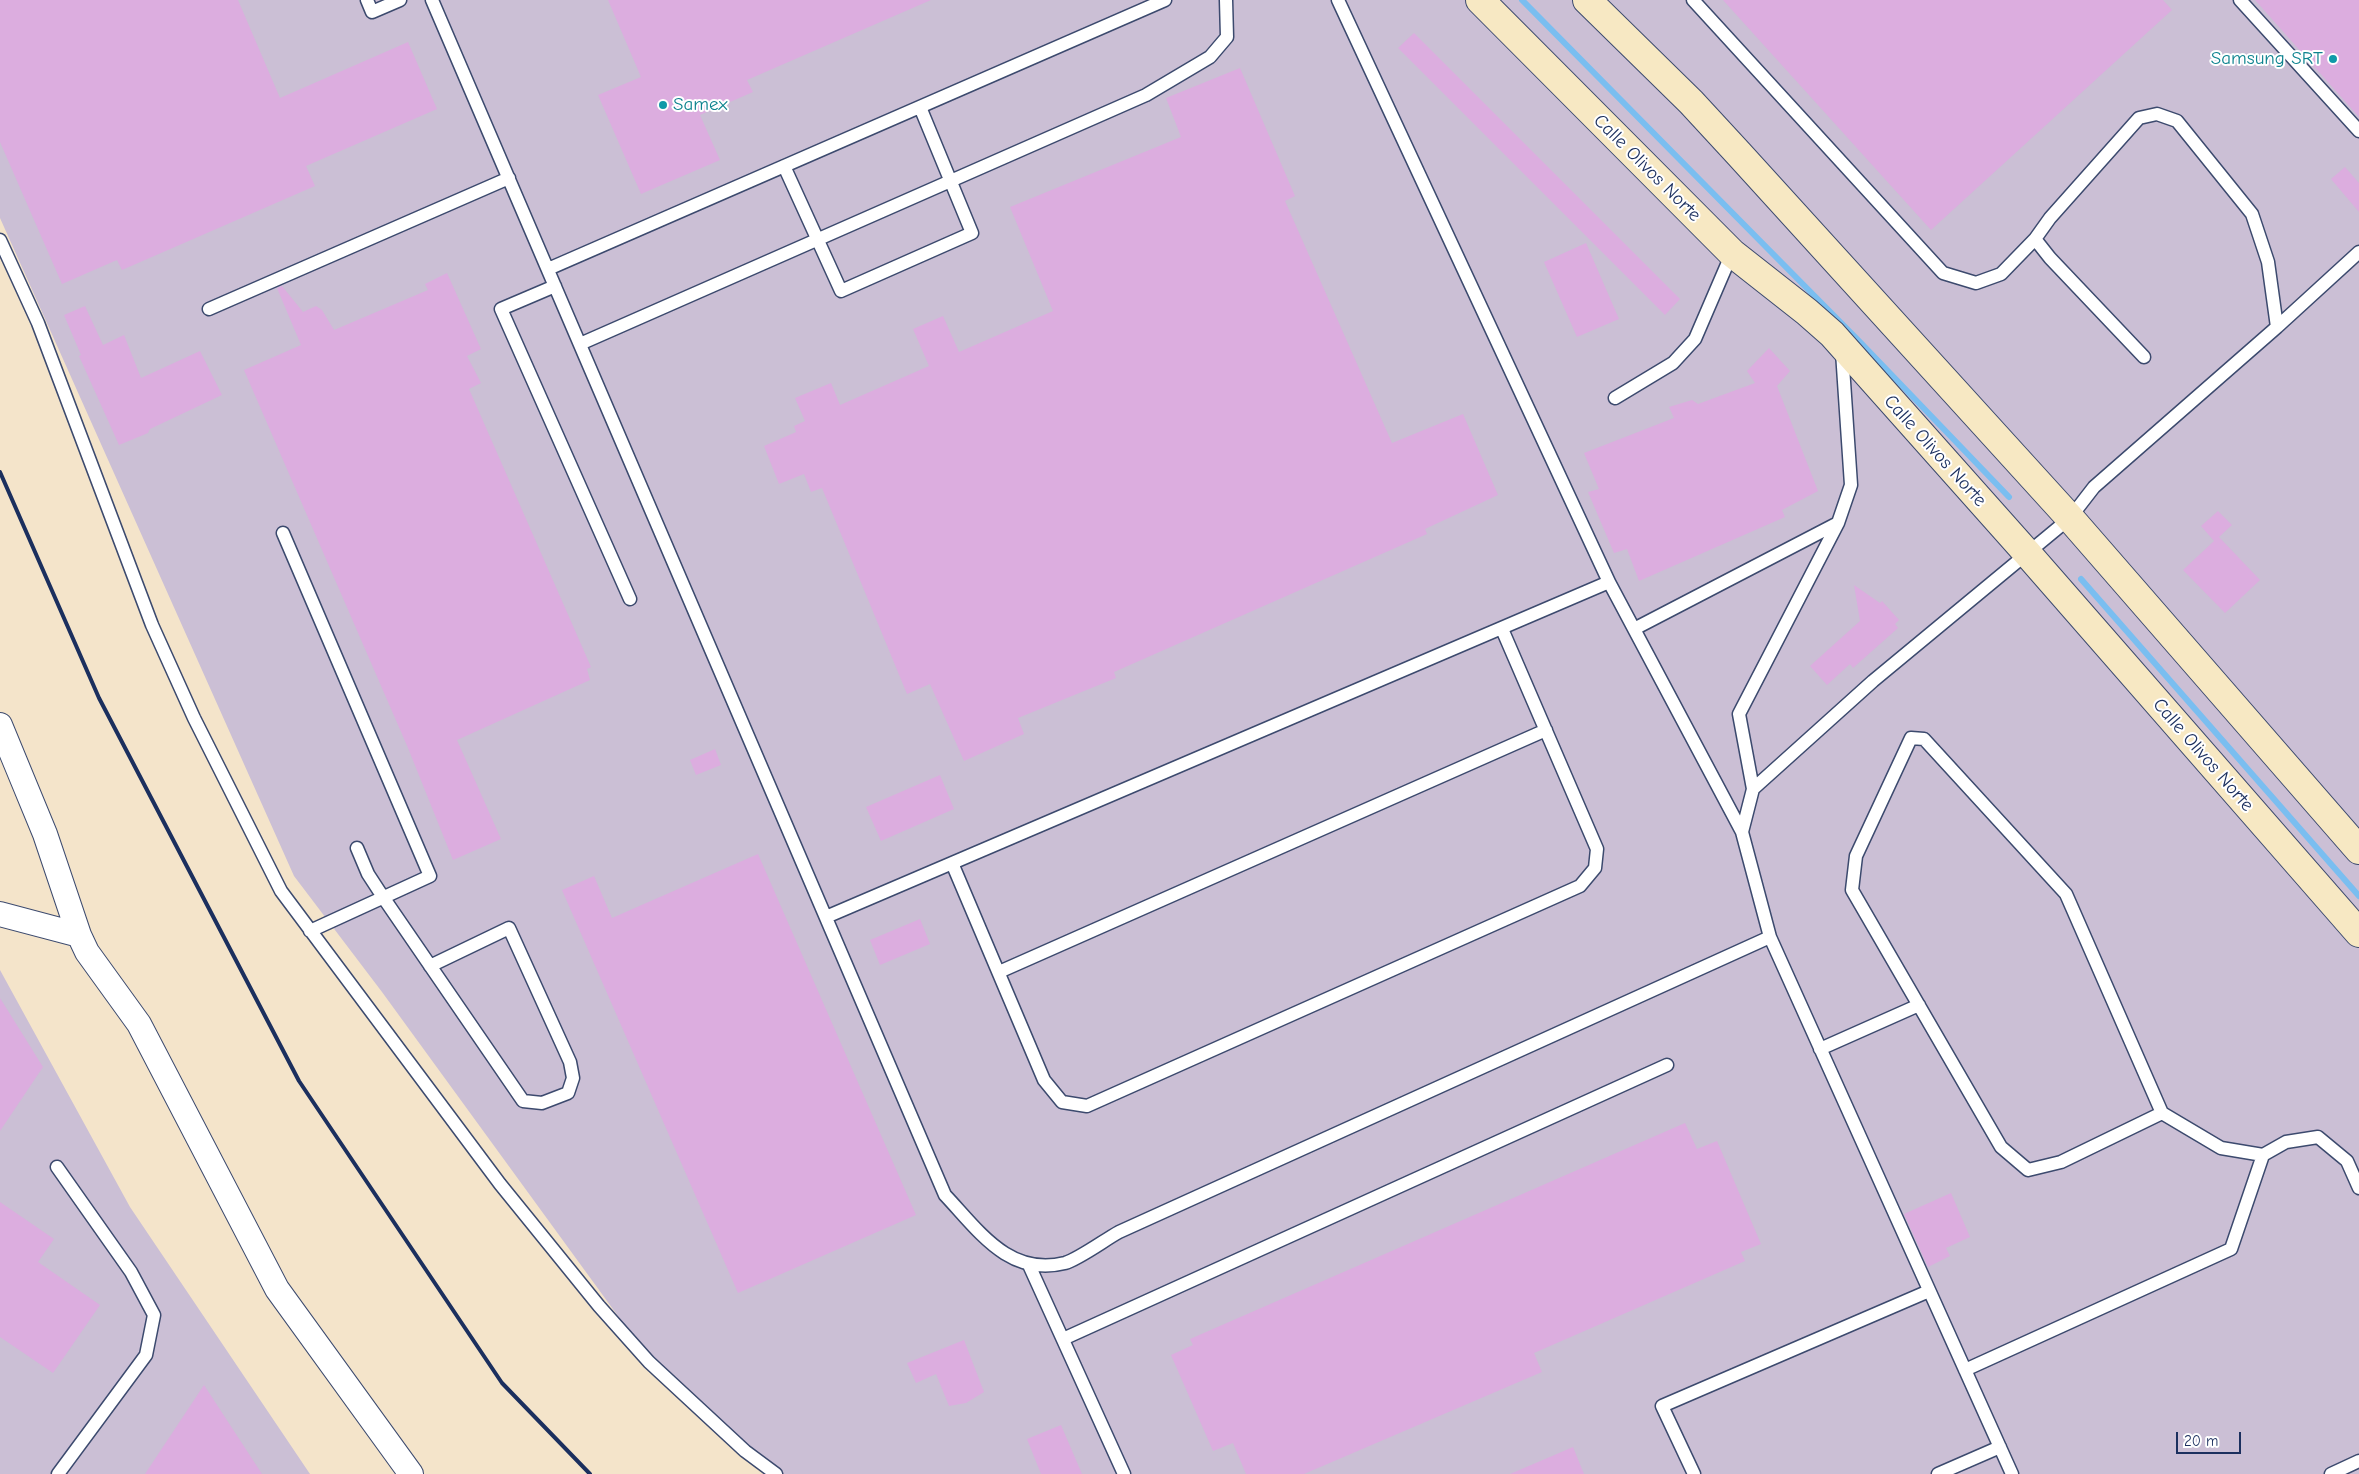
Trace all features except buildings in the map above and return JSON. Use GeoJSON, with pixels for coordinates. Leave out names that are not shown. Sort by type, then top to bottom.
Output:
{"type":"FeatureCollection","features":[{"type":"Feature","properties":{"kind":"main road","name":"Calle Olivos Norte"},"geometry":{"type":"LineString","coordinates":[[1480,0],[1732,253],[1832,334],[2027,553],[2359,933]]}},
{"type":"Feature","properties":{"kind":"main road"},"geometry":{"type":"LineString","coordinates":[[1587,0],[1691,102],[2070,518],[2359,850]]}},
{"type":"Feature","properties":{"kind":"street"},"geometry":{"type":"LineString","coordinates":[[0,725],[45,834],[79,935],[87,952],[138,1024],[277,1289],[411,1474]]}},
{"type":"Feature","properties":{"kind":"street"},"geometry":{"type":"LineString","coordinates":[[0,914],[79,935]]}},
{"type":"Feature","properties":{"kind":"lane"},"geometry":{"type":"LineString","coordinates":[[367,0],[372,12],[400,0]]}},
{"type":"Feature","properties":{"kind":"lane"},"geometry":{"type":"LineString","coordinates":[[432,0],[946,1195],[996,1249],[1029,1265],[1066,1262],[1119,1232],[1770,937]]}},
{"type":"Feature","properties":{"kind":"lane"},"geometry":{"type":"LineString","coordinates":[[548,269],[1165,0]]}},
{"type":"Feature","properties":{"kind":"lane"},"geometry":{"type":"LineString","coordinates":[[580,344],[1146,95],[1210,57],[1227,38],[1226,0]]}},
{"type":"Feature","properties":{"kind":"lane"},"geometry":{"type":"LineString","coordinates":[[1338,0],[1609,582],[1742,832],[1770,937],[2012,1474]]}},
{"type":"Feature","properties":{"kind":"lane"},"geometry":{"type":"LineString","coordinates":[[1693,0],[1943,273],[1976,283],[2001,274],[2035,240],[2050,218],[2139,118],[2157,114],[2177,122],[2252,214],[2268,262],[2277,327]]}},
{"type":"Feature","properties":{"kind":"lane"},"geometry":{"type":"LineString","coordinates":[[2240,0],[2359,131]]}},
{"type":"Feature","properties":{"kind":"lane"},"geometry":{"type":"LineString","coordinates":[[784,166],[841,291],[972,233],[920,107]]}},
{"type":"Feature","properties":{"kind":"lane"},"geometry":{"type":"LineString","coordinates":[[209,309],[508,178]]}},
{"type":"Feature","properties":{"kind":"lane"},"geometry":{"type":"LineString","coordinates":[[0,240],[38,323],[156,634],[194,718],[281,891],[500,1184],[599,1306],[649,1362],[745,1451],[776,1474]]}},
{"type":"Feature","properties":{"kind":"lane"},"geometry":{"type":"LineString","coordinates":[[2035,240],[2144,357]]}},
{"type":"Feature","properties":{"kind":"lane"},"geometry":{"type":"LineString","coordinates":[[1753,789],[1873,681],[2070,518],[2094,487],[2277,327],[2359,252]]}},
{"type":"Feature","properties":{"kind":"lane"},"geometry":{"type":"LineString","coordinates":[[1615,398],[1673,364],[1695,339],[1732,253]]}},
{"type":"Feature","properties":{"kind":"lane"},"geometry":{"type":"LineString","coordinates":[[555,286],[501,309],[630,600]]}},
{"type":"Feature","properties":{"kind":"lane"},"geometry":{"type":"LineString","coordinates":[[1742,832],[1753,789],[1738,714],[1838,523],[1851,485],[1842,347]]}},
{"type":"Feature","properties":{"kind":"lane"},"geometry":{"type":"LineString","coordinates":[[1634,629],[1838,523]]}},
{"type":"Feature","properties":{"kind":"lane"},"geometry":{"type":"LineString","coordinates":[[283,533],[430,876],[310,932]]}},
{"type":"Feature","properties":{"kind":"lane"},"geometry":{"type":"LineString","coordinates":[[826,917],[1609,582]]}},
{"type":"Feature","properties":{"kind":"lane"},"geometry":{"type":"LineString","coordinates":[[952,863],[1044,1080],[1062,1102],[1087,1106],[1580,886],[1595,868],[1597,849],[1502,629]]}},
{"type":"Feature","properties":{"kind":"lane"},"geometry":{"type":"LineString","coordinates":[[998,972],[1546,730]]}},
{"type":"Feature","properties":{"kind":"lane"},"geometry":{"type":"LineString","coordinates":[[2162,1113],[2061,1162],[2028,1170],[2000,1147],[1852,890],[1856,856],[1910,738],[1924,739],[2066,894],[2162,1113],[2221,1148],[2263,1155],[2286,1142],[2318,1137],[2347,1161],[2359,1188]]}},
{"type":"Feature","properties":{"kind":"lane"},"geometry":{"type":"LineString","coordinates":[[357,848],[368,874],[383,898],[523,1101],[542,1103],[568,1093],[573,1078],[570,1062],[509,928],[430,966]]}},
{"type":"Feature","properties":{"kind":"lane"},"geometry":{"type":"LineString","coordinates":[[1820,1049],[1919,1005]]}},
{"type":"Feature","properties":{"kind":"lane"},"geometry":{"type":"LineString","coordinates":[[1063,1339],[1667,1065]]}},
{"type":"Feature","properties":{"kind":"lane"},"geometry":{"type":"LineString","coordinates":[[1965,1370],[2231,1249],[2263,1155]]}},
{"type":"Feature","properties":{"kind":"lane"},"geometry":{"type":"LineString","coordinates":[[57,1168],[131,1272],[154,1315],[146,1355],[58,1474]]}},
{"type":"Feature","properties":{"kind":"lane"},"geometry":{"type":"LineString","coordinates":[[1029,1265],[1124,1474]]}},
{"type":"Feature","properties":{"kind":"lane"},"geometry":{"type":"LineString","coordinates":[[1694,1474],[1662,1406],[1929,1291]]}},
{"type":"Feature","properties":{"kind":"lane"},"geometry":{"type":"LineString","coordinates":[[1938,1474],[2000,1448]]}},
{"type":"Feature","properties":{"kind":"lane"},"geometry":{"type":"LineString","coordinates":[[2331,1474],[2359,1461]]}},
{"type":"Feature","properties":{"kind":"shaded area"},"geometry":{"type":"Polygon","coordinates":[[[0,0],[2359,0],[2359,1474],[773,1474],[650,1360],[382,992],[294,876],[0,218],[0,0]]]}},
{"type":"Feature","properties":{"kind":"shaded area"},"geometry":{"type":"Polygon","coordinates":[[[0,970],[130,1207],[310,1474],[0,1474],[0,970]]]}},
{"type":"Feature","properties":{"kind":"waterway"},"geometry":{"type":"LineString","coordinates":[[1522,0],[1861,343],[2009,497]]}},
{"type":"Feature","properties":{"kind":"waterway"},"geometry":{"type":"LineString","coordinates":[[2081,579],[2359,896]]}},
{"type":"Feature","properties":{"kind":"railway"},"geometry":{"type":"LineString","coordinates":[[0,472],[99,698],[299,1081],[502,1383],[590,1474]]}},
{"type":"Feature","properties":{"kind":"place","name":"Samsung SRT"},"geometry":{"type":"Point","coordinates":[2333,59]}},
{"type":"Feature","properties":{"kind":"place","name":"Samex"},"geometry":{"type":"Point","coordinates":[663,105]}}]}
